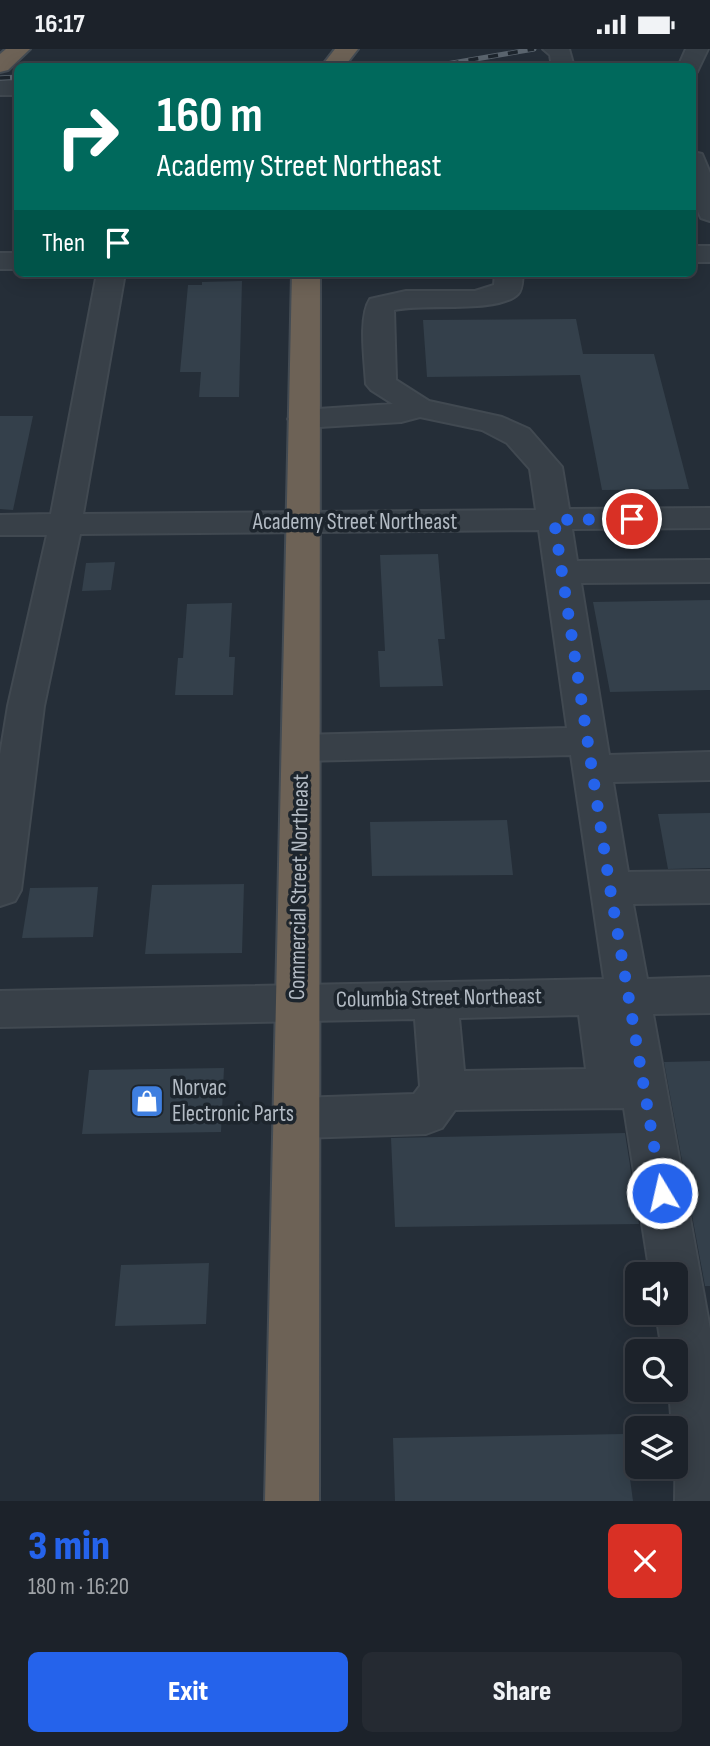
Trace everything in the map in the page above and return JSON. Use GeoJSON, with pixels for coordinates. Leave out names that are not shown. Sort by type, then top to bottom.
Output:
{"type":"FeatureCollection","features":[{"type":"Feature","properties":{"kind":"highway"},"geometry":{"type":"LineString","coordinates":[[0,65],[19,49]]}},
{"type":"Feature","properties":{"kind":"highway"},"geometry":{"type":"LineString","coordinates":[[335,63],[347,49]]}},
{"type":"Feature","properties":{"kind":"highway","name":"Commercial Street Northeast"},"geometry":{"type":"LineString","coordinates":[[292,1501],[299,1118],[301,522],[306,277]]}},
{"type":"Feature","properties":{"kind":"street"},"geometry":{"type":"LineString","coordinates":[[554,49],[560,52],[562,63]]}},
{"type":"Feature","properties":{"kind":"street"},"geometry":{"type":"LineString","coordinates":[[696,169],[710,213]]}},
{"type":"Feature","properties":{"kind":"street"},"geometry":{"type":"LineString","coordinates":[[0,890],[26,706],[64,524],[110,277]]}},
{"type":"Feature","properties":{"kind":"street"},"geometry":{"type":"LineString","coordinates":[[509,277],[507,290],[477,299],[406,299],[380,305],[378,332],[382,384],[419,408],[491,422],[518,436],[546,467],[610,888],[614,995],[629,1089],[697,1403],[702,1501]]}},
{"type":"Feature","properties":{"kind":"street"},"geometry":{"type":"LineString","coordinates":[[303,419],[401,413],[419,408]]}},
{"type":"Feature","properties":{"kind":"street","name":"Academy Street Northeast"},"geometry":{"type":"LineString","coordinates":[[0,525],[710,519]]}},
{"type":"Feature","properties":{"kind":"street"},"geometry":{"type":"LineString","coordinates":[[562,572],[710,571]]}},
{"type":"Feature","properties":{"kind":"street"},"geometry":{"type":"LineString","coordinates":[[300,748],[589,755],[710,766]]}},
{"type":"Feature","properties":{"kind":"street"},"geometry":{"type":"LineString","coordinates":[[610,888],[710,887]]}},
{"type":"Feature","properties":{"kind":"street","name":"Columbia Street Northeast"},"geometry":{"type":"LineString","coordinates":[[0,1009],[298,1001],[710,995]]}},
{"type":"Feature","properties":{"kind":"street"},"geometry":{"type":"LineString","coordinates":[[299,1118],[426,1114],[443,1091],[436,999]]}},
{"type":"Feature","properties":{"kind":"street"},"geometry":{"type":"LineString","coordinates":[[443,1091],[629,1089]]}},
{"type":"Feature","properties":{"kind":"building"},"geometry":{"type":"Polygon","coordinates":[[[242,281],[239,397],[199,397],[201,372],[180,372],[188,285],[242,281]]]}},
{"type":"Feature","properties":{"kind":"building"},"geometry":{"type":"Polygon","coordinates":[[[576,319],[583,354],[654,354],[689,489],[602,490],[580,375],[427,377],[423,320],[576,319]]]}},
{"type":"Feature","properties":{"kind":"building"},"geometry":{"type":"Polygon","coordinates":[[[0,416],[33,416],[13,510],[0,509],[0,416]]]}},
{"type":"Feature","properties":{"kind":"building"},"geometry":{"type":"Polygon","coordinates":[[[438,554],[445,639],[438,639],[443,686],[380,687],[378,651],[385,651],[380,555],[438,554]]]}},
{"type":"Feature","properties":{"kind":"building"},"geometry":{"type":"Polygon","coordinates":[[[115,562],[111,590],[82,591],[86,563],[115,562]]]}},
{"type":"Feature","properties":{"kind":"building"},"geometry":{"type":"Polygon","coordinates":[[[710,600],[710,690],[610,692],[593,602],[710,600]]]}},
{"type":"Feature","properties":{"kind":"building"},"geometry":{"type":"Polygon","coordinates":[[[232,603],[229,657],[235,657],[233,695],[175,695],[178,658],[183,658],[187,604],[232,603]]]}},
{"type":"Feature","properties":{"kind":"building"},"geometry":{"type":"Polygon","coordinates":[[[710,813],[710,868],[668,869],[658,814],[710,813]]]}},
{"type":"Feature","properties":{"kind":"building"},"geometry":{"type":"Polygon","coordinates":[[[507,820],[513,875],[372,876],[370,822],[507,820]]]}},
{"type":"Feature","properties":{"kind":"building"},"geometry":{"type":"Polygon","coordinates":[[[244,884],[242,953],[145,954],[152,885],[244,884]]]}},
{"type":"Feature","properties":{"kind":"building"},"geometry":{"type":"Polygon","coordinates":[[[98,887],[93,937],[22,938],[30,888],[98,887]]]}},
{"type":"Feature","properties":{"kind":"building"},"geometry":{"type":"Polygon","coordinates":[[[710,1061],[710,1286],[705,1286],[664,1062],[710,1061]]]}},
{"type":"Feature","properties":{"kind":"building"},"geometry":{"type":"Polygon","coordinates":[[[224,1068],[221,1132],[82,1134],[89,1070],[224,1068]]]}},
{"type":"Feature","properties":{"kind":"building"},"geometry":{"type":"Polygon","coordinates":[[[625,1133],[639,1224],[395,1227],[391,1138],[625,1133]]]}},
{"type":"Feature","properties":{"kind":"building"},"geometry":{"type":"Polygon","coordinates":[[[209,1263],[206,1324],[115,1326],[121,1265],[209,1263]]]}},
{"type":"Feature","properties":{"kind":"building"},"geometry":{"type":"Polygon","coordinates":[[[624,1434],[625,1479],[630,1479],[633,1501],[395,1501],[393,1438],[624,1434]]]}},
{"type":"Feature","properties":{"kind":"railway"},"geometry":{"type":"LineString","coordinates":[[452,63],[534,49]]}},
{"type":"Feature","properties":{"kind":"railway"},"geometry":{"type":"LineString","coordinates":[[0,78],[14,77]]}},
{"type":"Feature","properties":{"kind":"place","name":"Norvac Electronic Parts"},"geometry":{"type":"Point","coordinates":[147,1101]}},
{"type":"Feature","properties":{"kind":"route"},"geometry":{"type":"LineString","coordinates":[[632,519],[554,520],[610,888],[662,1193]]}}]}
